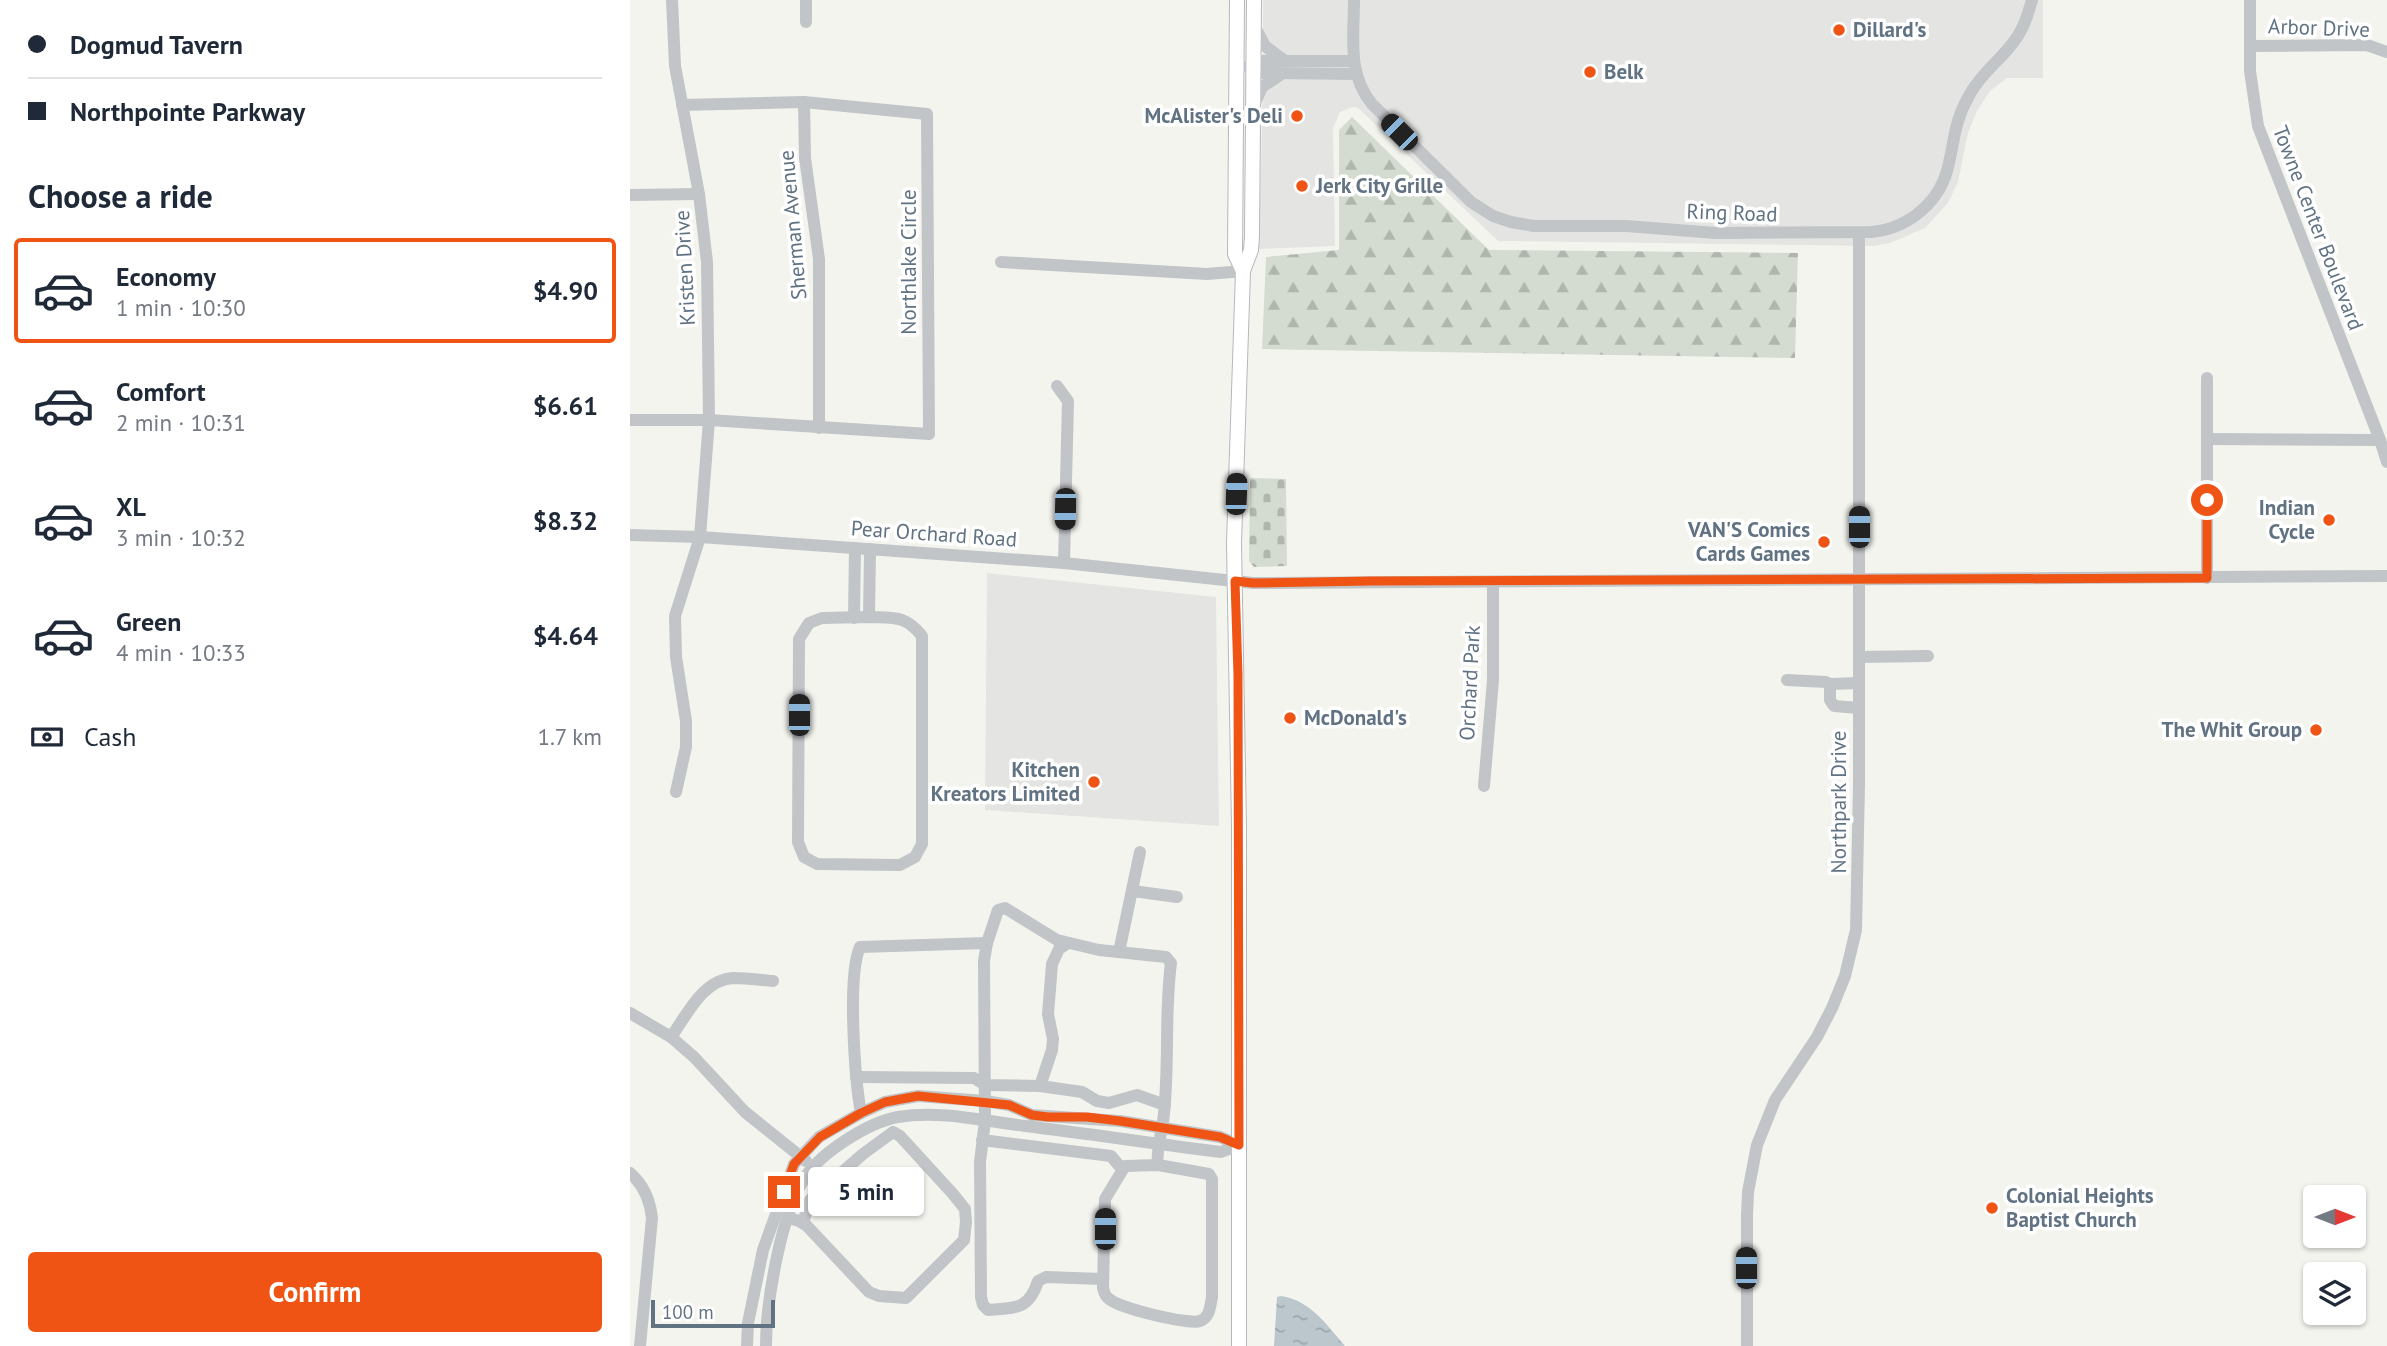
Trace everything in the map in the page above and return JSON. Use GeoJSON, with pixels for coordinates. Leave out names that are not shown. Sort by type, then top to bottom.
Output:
{"type":"FeatureCollection","features":[{"type":"Feature","properties":{"kind":"main road"},"geometry":{"type":"LineString","coordinates":[[1237,0],[1235,254],[1243,271]]}},
{"type":"Feature","properties":{"kind":"main road"},"geometry":{"type":"LineString","coordinates":[[1239,1346],[1238,675],[1235,581],[1243,271],[1251,250],[1254,0]]}},
{"type":"Feature","properties":{"kind":"street","name":"Kristen Drive"},"geometry":{"type":"LineString","coordinates":[[672,0],[676,66],[699,194],[707,262],[709,420],[700,537],[676,616],[676,657],[686,721],[686,747],[676,792]]}},
{"type":"Feature","properties":{"kind":"street"},"geometry":{"type":"LineString","coordinates":[[806,0],[806,22]]}},
{"type":"Feature","properties":{"kind":"street","name":"Ring Road"},"geometry":{"type":"LineString","coordinates":[[1354,0],[1353,61],[1366,98],[1471,202],[1500,219],[1534,226],[1636,226],[1716,233],[1881,232],[1905,223],[1920,212],[1936,195],[1947,171],[1954,128],[1973,87],[2016,39],[2032,0]]}},
{"type":"Feature","properties":{"kind":"street","name":"Towne Center Boulevard"},"geometry":{"type":"LineString","coordinates":[[2250,0],[2252,94],[2264,145],[2387,462]]}},
{"type":"Feature","properties":{"kind":"street"},"geometry":{"type":"LineString","coordinates":[[1254,25],[1265,46],[1283,67]]}},
{"type":"Feature","properties":{"kind":"street","name":"Arbor Drive"},"geometry":{"type":"LineString","coordinates":[[2250,46],[2367,46],[2387,52]]}},
{"type":"Feature","properties":{"kind":"street"},"geometry":{"type":"LineString","coordinates":[[1236,67],[1254,67],[1261,61],[1283,67],[1356,75]]}},
{"type":"Feature","properties":{"kind":"street"},"geometry":{"type":"LineString","coordinates":[[1254,105],[1266,83],[1283,67],[1353,61]]}},
{"type":"Feature","properties":{"kind":"street","name":"Northlake Circle"},"geometry":{"type":"LineString","coordinates":[[630,420],[709,420],[929,434],[927,114],[804,102],[682,105]]}},
{"type":"Feature","properties":{"kind":"street","name":"Sherman Avenue"},"geometry":{"type":"LineString","coordinates":[[804,102],[805,158],[819,260],[820,428]]}},
{"type":"Feature","properties":{"kind":"street"},"geometry":{"type":"LineString","coordinates":[[630,195],[699,194]]}},
{"type":"Feature","properties":{"kind":"street","name":"Northpark Drive"},"geometry":{"type":"LineString","coordinates":[[1747,1346],[1746,1216],[1757,1145],[1775,1100],[1817,1037],[1832,1008],[1853,948],[1857,909],[1859,233]]}},
{"type":"Feature","properties":{"kind":"street"},"geometry":{"type":"LineString","coordinates":[[1001,262],[1207,274],[1243,271]]}},
{"type":"Feature","properties":{"kind":"street"},"geometry":{"type":"LineString","coordinates":[[2207,378],[2207,578]]}},
{"type":"Feature","properties":{"kind":"street"},"geometry":{"type":"LineString","coordinates":[[1056,386],[1068,401],[1064,563]]}},
{"type":"Feature","properties":{"kind":"street"},"geometry":{"type":"LineString","coordinates":[[2207,439],[2380,440]]}},
{"type":"Feature","properties":{"kind":"street","name":"Pear Orchard Road"},"geometry":{"type":"LineString","coordinates":[[630,535],[700,537],[1064,563],[1253,583],[2387,576]]}},
{"type":"Feature","properties":{"kind":"street"},"geometry":{"type":"LineString","coordinates":[[854,618],[855,548]]}},
{"type":"Feature","properties":{"kind":"street"},"geometry":{"type":"LineString","coordinates":[[869,617],[870,549]]}},
{"type":"Feature","properties":{"kind":"street","name":"Orchard Park"},"geometry":{"type":"LineString","coordinates":[[1484,786],[1493,680],[1493,582]]}},
{"type":"Feature","properties":{"kind":"street"},"geometry":{"type":"LineString","coordinates":[[822,618],[854,618],[901,618],[912,624],[922,636],[922,844],[915,857],[900,865],[817,864],[804,857],[798,842],[799,639],[809,623],[822,618]]}},
{"type":"Feature","properties":{"kind":"street"},"geometry":{"type":"LineString","coordinates":[[1859,657],[1928,656]]}},
{"type":"Feature","properties":{"kind":"street"},"geometry":{"type":"LineString","coordinates":[[1787,680],[1830,684],[1859,683]]}},
{"type":"Feature","properties":{"kind":"street"},"geometry":{"type":"LineString","coordinates":[[1830,684],[1830,700],[1834,706],[1859,708]]}},
{"type":"Feature","properties":{"kind":"street"},"geometry":{"type":"LineString","coordinates":[[1119,952],[1140,852]]}},
{"type":"Feature","properties":{"kind":"street"},"geometry":{"type":"LineString","coordinates":[[1133,891],[1177,897]]}},
{"type":"Feature","properties":{"kind":"street"},"geometry":{"type":"LineString","coordinates":[[1102,1279],[1046,1278],[1038,1281],[1028,1301],[1019,1308],[988,1310],[983,1305],[980,1233],[982,1140],[985,1121],[984,961],[986,943],[998,910],[1004,908],[1057,940],[1099,950],[1166,957],[1171,963],[1165,1105],[1161,1144],[1156,1158],[1158,1165]]}},
{"type":"Feature","properties":{"kind":"street"},"geometry":{"type":"LineString","coordinates":[[861,1113],[856,1077],[853,975],[860,947],[986,943]]}},
{"type":"Feature","properties":{"kind":"street"},"geometry":{"type":"LineString","coordinates":[[1041,1086],[1053,1039],[1048,1014],[1052,964],[1059,949],[1068,943]]}},
{"type":"Feature","properties":{"kind":"street"},"geometry":{"type":"LineString","coordinates":[[671,1037],[706,989],[718,981],[732,978],[773,981]]}},
{"type":"Feature","properties":{"kind":"street"},"geometry":{"type":"LineString","coordinates":[[630,1013],[671,1037],[694,1057],[745,1112],[814,1167]]}},
{"type":"Feature","properties":{"kind":"street"},"geometry":{"type":"LineString","coordinates":[[856,1077],[974,1078],[985,1085],[1041,1086],[1082,1091],[1097,1101],[1109,1103],[1137,1095],[1165,1105]]}},
{"type":"Feature","properties":{"kind":"street"},"geometry":{"type":"LineString","coordinates":[[747,1346],[748,1324],[763,1250],[794,1164],[820,1137],[885,1102],[918,1096],[985,1101],[1009,1105],[1032,1115],[1087,1117],[1220,1137],[1239,1145]]}},
{"type":"Feature","properties":{"kind":"street"},"geometry":{"type":"LineString","coordinates":[[885,1102],[890,1120]]}},
{"type":"Feature","properties":{"kind":"street"},"geometry":{"type":"LineString","coordinates":[[766,1346],[777,1258],[798,1190],[814,1167],[833,1150],[866,1128],[890,1120],[931,1115],[1221,1152],[1239,1145]]}},
{"type":"Feature","properties":{"kind":"street"},"geometry":{"type":"LineString","coordinates":[[788,1219],[798,1219],[803,1223],[869,1292],[879,1296],[906,1298],[964,1240],[966,1222],[964,1209],[953,1194],[900,1136],[893,1132],[810,1200],[803,1223]]}},
{"type":"Feature","properties":{"kind":"street"},"geometry":{"type":"LineString","coordinates":[[982,1140],[1111,1156],[1122,1169]]}},
{"type":"Feature","properties":{"kind":"street"},"geometry":{"type":"LineString","coordinates":[[1158,1165],[1209,1174],[1212,1179],[1212,1297],[1208,1315],[1201,1321],[1183,1322],[1128,1309],[1108,1298],[1103,1288],[1105,1199],[1125,1166],[1158,1165]]}},
{"type":"Feature","properties":{"kind":"street"},"geometry":{"type":"LineString","coordinates":[[630,1173],[644,1189],[652,1218],[640,1346]]}},
{"type":"Feature","properties":{"kind":"shaded area"},"geometry":{"type":"Polygon","coordinates":[[[1263,0],[2043,0],[2043,78],[2007,78],[1990,91],[1977,111],[1968,133],[1958,182],[1948,203],[1925,228],[1890,243],[1874,246],[1498,241],[1358,108],[1353,107],[1340,112],[1333,128],[1335,246],[1259,249],[1263,0]]]}},
{"type":"Feature","properties":{"kind":"shaded area"},"geometry":{"type":"Polygon","coordinates":[[[987,573],[1216,597],[1219,826],[985,810],[987,573]]]}},
{"type":"Feature","properties":{"kind":"green space"},"geometry":{"type":"Polygon","coordinates":[[[1352,117],[1489,250],[1798,253],[1795,358],[1262,349],[1266,257],[1339,250],[1339,130],[1352,117]]]}},
{"type":"Feature","properties":{"kind":"green space"},"geometry":{"type":"Polygon","coordinates":[[[1250,478],[1286,479],[1287,566],[1254,567],[1249,561],[1250,478]]]}},
{"type":"Feature","properties":{"kind":"water"},"geometry":{"type":"Polygon","coordinates":[[[1277,1297],[1291,1298],[1309,1308],[1345,1346],[1274,1346],[1277,1297]]]}},
{"type":"Feature","properties":{"kind":"place","name":"Dillard's"},"geometry":{"type":"Point","coordinates":[1839,30]}},
{"type":"Feature","properties":{"kind":"place","name":"Belk"},"geometry":{"type":"Point","coordinates":[1590,72]}},
{"type":"Feature","properties":{"kind":"place","name":"McAlister's Deli"},"geometry":{"type":"Point","coordinates":[1297,116]}},
{"type":"Feature","properties":{"kind":"place","name":"Jerk City Grille"},"geometry":{"type":"Point","coordinates":[1302,186]}},
{"type":"Feature","properties":{"kind":"place","name":"Indian Cycle"},"geometry":{"type":"Point","coordinates":[2329,520]}},
{"type":"Feature","properties":{"kind":"place","name":"VAN'S Comics Cards Games"},"geometry":{"type":"Point","coordinates":[1824,542]}},
{"type":"Feature","properties":{"kind":"place","name":"McDonald's"},"geometry":{"type":"Point","coordinates":[1290,718]}},
{"type":"Feature","properties":{"kind":"place","name":"The Whit Group"},"geometry":{"type":"Point","coordinates":[2316,730]}},
{"type":"Feature","properties":{"kind":"place","name":"Kitchen Kreators Limited"},"geometry":{"type":"Point","coordinates":[1094,782]}},
{"type":"Feature","properties":{"kind":"place","name":"Colonial Heights Baptist Church"},"geometry":{"type":"Point","coordinates":[1992,1208]}},
{"type":"Feature","properties":{"kind":"route"},"geometry":{"type":"LineString","coordinates":[[784,1192],[794,1164],[820,1137],[885,1102],[918,1096],[985,1101],[1048,1117],[1087,1117],[1120,1121],[1220,1137],[1239,1145],[1238,675],[1235,581],[2207,578],[2207,500]]}}]}
